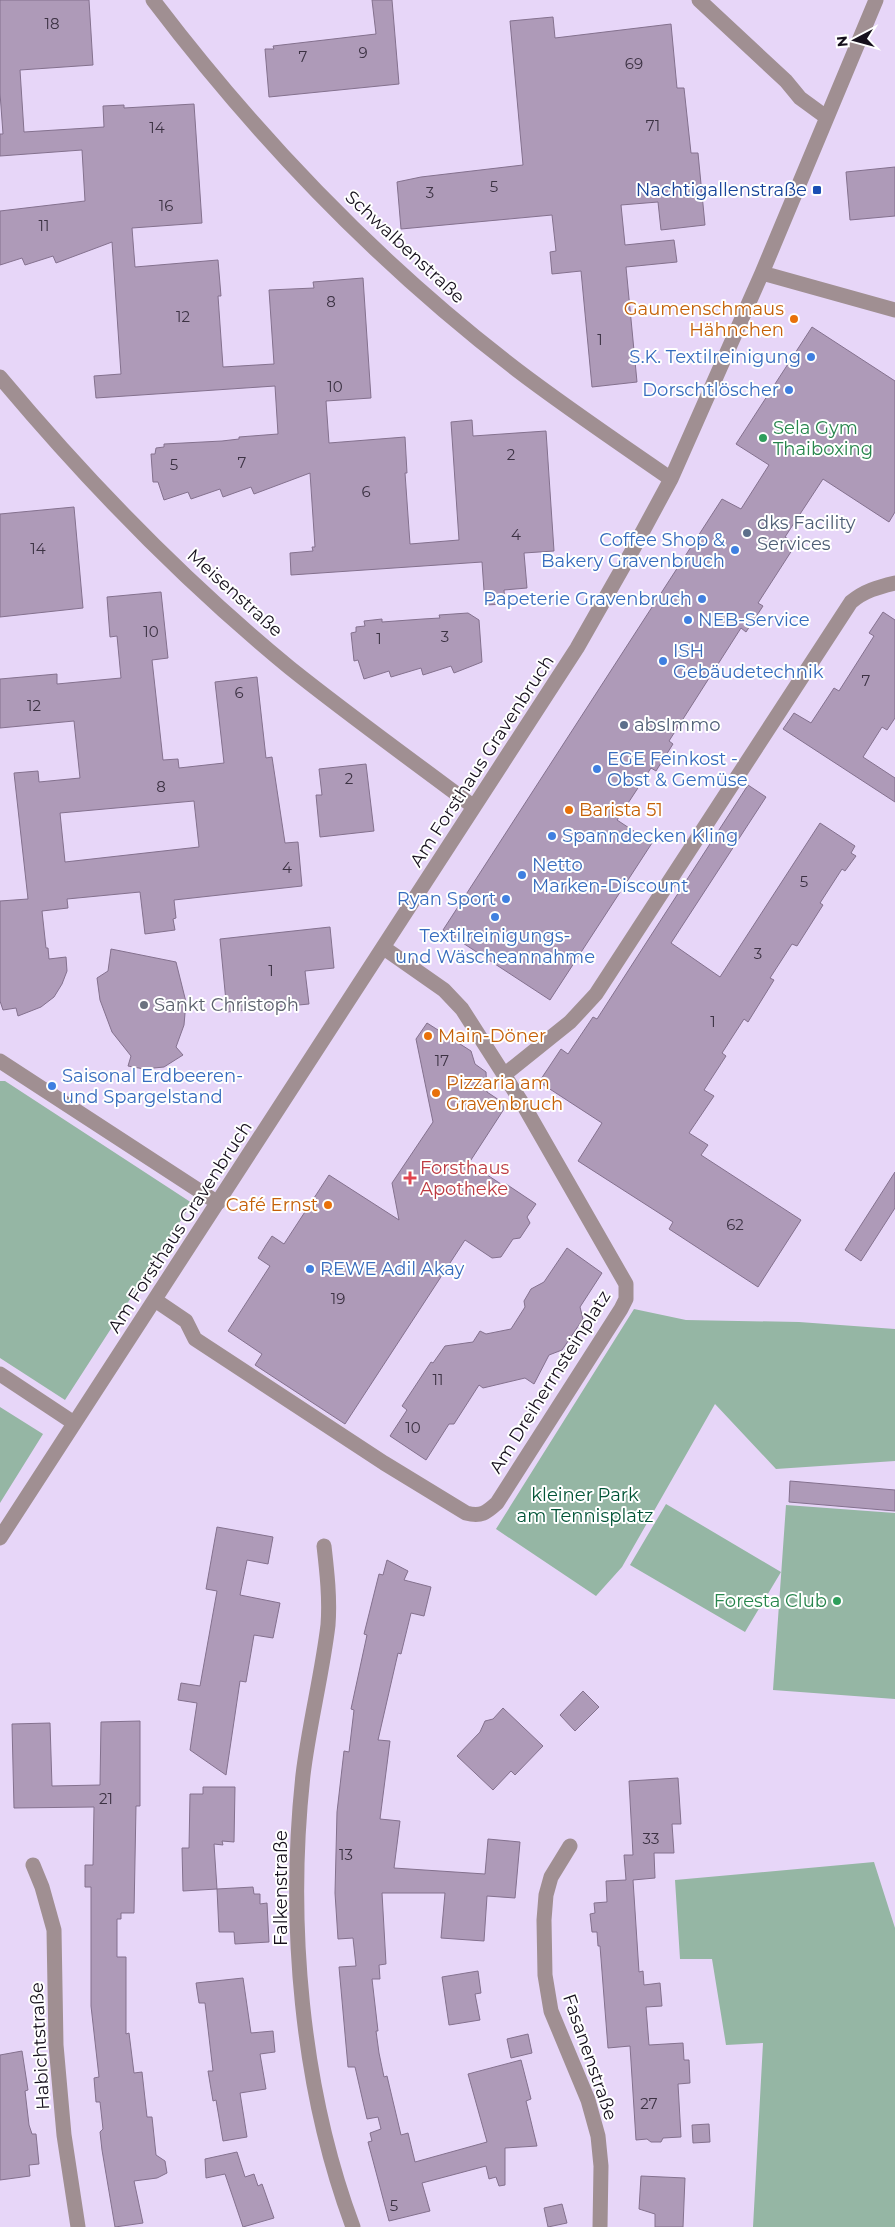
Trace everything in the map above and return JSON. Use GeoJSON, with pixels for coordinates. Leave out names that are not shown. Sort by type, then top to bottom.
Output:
{"type":"FeatureCollection","features":[{"type":"Feature","properties":{"kind":"street","name":"Schwalbenstraße"},"geometry":{"type":"LineString","coordinates":[[153,0],[247,115],[315,188],[387,259],[518,370],[671,479]]}},
{"type":"Feature","properties":{"kind":"street"},"geometry":{"type":"LineString","coordinates":[[699,0],[786,81],[800,98],[826,117]]}},
{"type":"Feature","properties":{"kind":"street","name":"Am Forsthaus Gravenbruch"},"geometry":{"type":"LineString","coordinates":[[0,1538],[577,648],[632,553],[671,479],[762,273],[876,0]]}},
{"type":"Feature","properties":{"kind":"street"},"geometry":{"type":"LineString","coordinates":[[762,273],[895,310]]}},
{"type":"Feature","properties":{"kind":"street","name":"Meisenstraße"},"geometry":{"type":"LineString","coordinates":[[0,377],[57,443],[122,513],[193,583],[290,667],[474,807]]}},
{"type":"Feature","properties":{"kind":"street"},"geometry":{"type":"LineString","coordinates":[[504,1074],[570,1022],[596,994],[851,602],[861,594],[895,583]]}},
{"type":"Feature","properties":{"kind":"street","name":"Am Dreiherrnsteinplatz"},"geometry":{"type":"LineString","coordinates":[[155,1300],[186,1321],[195,1339],[384,1463],[466,1513],[477,1516],[486,1513],[497,1503],[621,1309],[626,1299],[627,1290],[624,1276],[613,1257],[504,1074],[462,1009],[444,990],[384,948]]}},
{"type":"Feature","properties":{"kind":"street"},"geometry":{"type":"LineString","coordinates":[[0,1062],[218,1203]]}},
{"type":"Feature","properties":{"kind":"street"},"geometry":{"type":"LineString","coordinates":[[0,1374],[74,1423]]}},
{"type":"Feature","properties":{"kind":"street","name":"Falkenstraße"},"geometry":{"type":"LineString","coordinates":[[324,1546],[329,1598],[328,1625],[303,1775],[297,1878],[307,2035],[334,2166],[353,2227]]}},
{"type":"Feature","properties":{"kind":"street","name":"Fasanenstraße"},"geometry":{"type":"LineString","coordinates":[[570,1846],[551,1877],[546,1895],[544,1920],[545,1975],[551,2011],[588,2100],[598,2136],[601,2166],[600,2227]]}},
{"type":"Feature","properties":{"kind":"street","name":"Habichtstraße"},"geometry":{"type":"LineString","coordinates":[[33,1865],[54,1930],[56,2045],[64,2134],[78,2227]]}},
{"type":"Feature","properties":{"kind":"green space"},"geometry":{"type":"Polygon","coordinates":[[[0,1081],[5,1081],[192,1203],[65,1400],[0,1358],[0,1081]]]}},
{"type":"Feature","properties":{"kind":"green space","name":"kleiner Park am Tennisplatz"},"geometry":{"type":"Polygon","coordinates":[[[634,1309],[686,1320],[799,1322],[895,1329],[895,1461],[776,1469],[715,1404],[622,1567],[596,1596],[496,1529],[634,1309]]]}},
{"type":"Feature","properties":{"kind":"green space"},"geometry":{"type":"Polygon","coordinates":[[[0,1407],[43,1434],[0,1503],[0,1407]]]}},
{"type":"Feature","properties":{"kind":"green space"},"geometry":{"type":"Polygon","coordinates":[[[666,1504],[781,1572],[745,1632],[630,1565],[666,1504]]]}},
{"type":"Feature","properties":{"kind":"green space","name":"Foresta Club"},"geometry":{"type":"Polygon","coordinates":[[[786,1505],[895,1513],[895,1699],[773,1690],[786,1505]]]}},
{"type":"Feature","properties":{"kind":"green space"},"geometry":{"type":"Polygon","coordinates":[[[874,1862],[895,1928],[895,2227],[753,2227],[763,2043],[726,2045],[712,1959],[680,1959],[675,1880],[874,1862]]]}},
{"type":"Feature","properties":{"kind":"building"},"geometry":{"type":"Polygon","coordinates":[[[0,0],[89,0],[93,65],[20,70],[24,132],[104,127],[103,106],[124,105],[124,108],[194,104],[202,223],[132,228],[135,267],[218,260],[221,296],[218,296],[223,367],[274,364],[269,290],[314,288],[313,282],[363,278],[371,398],[326,401],[329,443],[405,437],[407,473],[405,473],[410,544],[459,540],[451,422],[472,420],[473,436],[546,431],[554,551],[524,553],[527,588],[504,590],[505,604],[485,605],[482,562],[291,575],[290,553],[313,551],[312,547],[315,547],[310,473],[254,494],[251,487],[223,497],[220,489],[191,499],[188,492],[164,500],[158,482],[153,482],[151,454],[155,454],[156,448],[164,447],[164,444],[222,441],[239,439],[239,437],[278,434],[275,386],[96,398],[94,376],[121,374],[112,242],[56,263],[53,256],[25,265],[22,258],[0,265],[0,211],[85,201],[82,150],[0,156],[0,134],[3,134],[0,93],[0,0]]]}},
{"type":"Feature","properties":{"kind":"building"},"geometry":{"type":"Polygon","coordinates":[[[372,0],[392,0],[399,84],[269,97],[265,49],[274,49],[273,46],[376,34],[372,0]]]}},
{"type":"Feature","properties":{"kind":"building"},"geometry":{"type":"Polygon","coordinates":[[[553,17],[555,38],[671,24],[677,88],[684,88],[691,153],[698,153],[705,225],[661,230],[658,202],[621,205],[625,245],[674,240],[677,262],[626,267],[637,382],[592,387],[581,271],[552,274],[550,252],[556,251],[552,215],[401,229],[397,182],[421,177],[523,165],[510,21],[553,17]]]}},
{"type":"Feature","properties":{"kind":"building"},"geometry":{"type":"Polygon","coordinates":[[[895,167],[895,216],[850,220],[846,172],[895,167]]]}},
{"type":"Feature","properties":{"kind":"building"},"geometry":{"type":"Polygon","coordinates":[[[812,327],[895,381],[895,512],[889,522],[823,479],[785,537],[796,544],[758,603],[763,606],[746,632],[741,628],[669,741],[673,744],[656,771],[651,768],[617,820],[652,843],[550,1000],[443,930],[722,499],[741,509],[769,465],[736,444],[812,327]]]}},
{"type":"Feature","properties":{"kind":"building"},"geometry":{"type":"Polygon","coordinates":[[[74,507],[83,608],[0,617],[0,514],[74,507]]]}},
{"type":"Feature","properties":{"kind":"building"},"geometry":{"type":"Polygon","coordinates":[[[161,592],[168,658],[152,660],[163,760],[178,759],[179,768],[224,763],[215,682],[257,677],[266,758],[272,757],[285,843],[298,842],[302,886],[174,900],[176,918],[173,919],[175,930],[145,934],[140,892],[67,899],[68,908],[42,911],[49,959],[66,957],[67,971],[62,984],[54,997],[41,1007],[18,1016],[16,1008],[3,1010],[0,1001],[0,901],[28,899],[14,773],[38,771],[39,782],[80,778],[74,721],[0,728],[0,679],[57,674],[57,684],[121,678],[117,636],[110,637],[107,597],[161,592]],[[194,801],[60,813],[65,862],[199,847],[194,801]]]}},
{"type":"Feature","properties":{"kind":"building"},"geometry":{"type":"Polygon","coordinates":[[[883,612],[895,620],[895,718],[887,730],[882,727],[863,757],[895,778],[895,802],[783,729],[794,713],[811,723],[834,688],[839,691],[874,636],[869,633],[883,612]]]}},
{"type":"Feature","properties":{"kind":"building"},"geometry":{"type":"Polygon","coordinates":[[[468,613],[479,620],[482,662],[454,673],[451,666],[423,675],[421,668],[391,677],[389,671],[364,679],[358,660],[354,661],[351,633],[356,632],[356,627],[365,626],[364,621],[382,619],[382,622],[440,618],[439,615],[468,613]]]}},
{"type":"Feature","properties":{"kind":"building"},"geometry":{"type":"Polygon","coordinates":[[[366,764],[374,831],[320,837],[316,795],[322,795],[319,769],[366,764]]]}},
{"type":"Feature","properties":{"kind":"building"},"geometry":{"type":"Polygon","coordinates":[[[748,785],[766,797],[671,943],[720,977],[820,823],[855,846],[851,853],[856,856],[845,871],[842,869],[820,903],[823,905],[797,946],[792,944],[770,978],[774,980],[748,1022],[744,1019],[722,1053],[726,1056],[704,1090],[714,1096],[689,1133],[708,1145],[701,1155],[801,1220],[758,1287],[669,1229],[673,1222],[578,1161],[602,1123],[539,1082],[561,1049],[568,1054],[593,1017],[597,1019],[748,785]]]}},
{"type":"Feature","properties":{"kind":"building"},"geometry":{"type":"Polygon","coordinates":[[[330,927],[334,968],[305,971],[309,1004],[227,1012],[220,939],[330,927]]]}},
{"type":"Feature","properties":{"kind":"building","name":"Sankt Christoph"},"geometry":{"type":"Polygon","coordinates":[[[111,949],[176,962],[186,1002],[184,1025],[176,1047],[183,1055],[164,1067],[144,1069],[128,1066],[131,1056],[112,1032],[100,1000],[97,978],[108,971],[111,949]]]}},
{"type":"Feature","properties":{"kind":"building"},"geometry":{"type":"Polygon","coordinates":[[[427,1023],[471,1051],[475,1064],[486,1072],[487,1092],[502,1102],[504,1109],[469,1163],[536,1204],[527,1217],[530,1223],[520,1238],[513,1239],[501,1257],[492,1258],[465,1240],[345,1424],[255,1365],[262,1354],[228,1331],[270,1266],[258,1258],[266,1245],[272,1236],[284,1244],[329,1175],[399,1220],[392,1183],[433,1122],[416,1039],[427,1023]]]}},
{"type":"Feature","properties":{"kind":"building"},"geometry":{"type":"Polygon","coordinates":[[[895,1172],[895,1208],[861,1261],[845,1250],[895,1172]]]}},
{"type":"Feature","properties":{"kind":"building"},"geometry":{"type":"Polygon","coordinates":[[[567,1248],[602,1273],[580,1307],[583,1319],[562,1350],[549,1355],[534,1384],[525,1378],[483,1388],[479,1385],[454,1424],[449,1424],[426,1460],[390,1436],[407,1410],[402,1406],[431,1362],[433,1363],[445,1346],[473,1342],[480,1331],[486,1334],[511,1329],[525,1307],[524,1301],[531,1289],[544,1282],[567,1248]]]}},
{"type":"Feature","properties":{"kind":"building"},"geometry":{"type":"Polygon","coordinates":[[[790,1481],[895,1490],[895,1511],[789,1502],[790,1481]]]}},
{"type":"Feature","properties":{"kind":"building"},"geometry":{"type":"Polygon","coordinates":[[[217,1527],[273,1537],[268,1564],[247,1560],[240,1595],[280,1603],[273,1638],[254,1635],[246,1682],[240,1681],[226,1775],[190,1750],[197,1703],[178,1700],[181,1683],[200,1686],[217,1591],[206,1589],[217,1527]]]}},
{"type":"Feature","properties":{"kind":"building"},"geometry":{"type":"Polygon","coordinates":[[[387,1560],[408,1571],[404,1580],[431,1587],[424,1616],[411,1613],[401,1654],[398,1653],[378,1740],[390,1741],[380,1819],[400,1821],[394,1868],[485,1874],[488,1839],[520,1842],[515,1898],[487,1896],[484,1941],[441,1938],[445,1893],[382,1893],[386,1964],[379,1965],[380,1979],[372,1979],[378,2031],[376,2031],[384,2077],[387,2076],[401,2135],[408,2133],[415,2162],[487,2142],[468,2074],[521,2060],[531,2099],[526,2101],[537,2146],[505,2148],[505,2185],[499,2186],[496,2177],[489,2179],[486,2166],[422,2183],[430,2211],[389,2221],[368,2142],[372,2141],[370,2133],[381,2129],[378,2117],[367,2119],[355,2067],[348,2067],[339,1967],[356,1966],[353,1938],[338,1939],[335,1893],[337,1812],[344,1751],[349,1752],[354,1710],[351,1709],[367,1635],[364,1634],[379,1574],[383,1575],[387,1560]]]}},
{"type":"Feature","properties":{"kind":"building"},"geometry":{"type":"Polygon","coordinates":[[[583,1691],[599,1707],[575,1731],[560,1715],[583,1691]]]}},
{"type":"Feature","properties":{"kind":"building"},"geometry":{"type":"Polygon","coordinates":[[[503,1708],[543,1746],[515,1775],[511,1771],[493,1790],[457,1756],[480,1732],[485,1721],[493,1719],[503,1708]]]}},
{"type":"Feature","properties":{"kind":"building"},"geometry":{"type":"Polygon","coordinates":[[[140,1721],[140,1806],[136,1806],[134,1913],[121,1913],[121,1919],[117,1919],[117,1957],[126,1957],[126,2034],[129,2033],[134,2073],[142,2072],[147,2117],[152,2117],[156,2155],[165,2161],[167,2173],[157,2178],[134,2181],[143,2223],[115,2227],[102,2150],[100,2132],[103,2129],[100,2102],[96,2102],[94,2078],[99,2077],[91,2006],[91,1887],[85,1887],[85,1865],[93,1865],[94,1807],[14,1808],[12,1724],[50,1723],[52,1786],[100,1785],[101,1722],[140,1721]]]}},
{"type":"Feature","properties":{"kind":"building"},"geometry":{"type":"Polygon","coordinates":[[[678,1778],[681,1824],[672,1824],[674,1853],[654,1853],[655,1878],[633,1880],[639,1972],[643,1971],[644,1985],[660,1983],[662,2006],[646,2007],[649,2045],[683,2043],[684,2060],[689,2060],[690,2083],[678,2084],[681,2137],[663,2138],[661,2142],[651,2142],[647,2139],[636,2140],[630,2046],[608,2048],[600,1946],[598,1946],[597,1932],[592,1932],[590,1914],[595,1913],[594,1903],[607,1902],[606,1881],[626,1880],[624,1855],[633,1855],[629,1781],[678,1778]]]}},
{"type":"Feature","properties":{"kind":"building"},"geometry":{"type":"Polygon","coordinates":[[[203,1787],[235,1787],[234,1842],[222,1841],[223,1845],[214,1844],[217,1889],[183,1891],[182,1848],[189,1848],[190,1794],[203,1794],[203,1787]]]}},
{"type":"Feature","properties":{"kind":"building"},"geometry":{"type":"Polygon","coordinates":[[[253,1887],[254,1894],[260,1894],[260,1904],[267,1903],[269,1942],[235,1944],[234,1932],[219,1932],[217,1889],[253,1887]]]}},
{"type":"Feature","properties":{"kind":"building"},"geometry":{"type":"Polygon","coordinates":[[[478,1971],[481,1993],[475,1994],[480,2020],[449,2025],[442,1977],[478,1971]]]}},
{"type":"Feature","properties":{"kind":"building"},"geometry":{"type":"Polygon","coordinates":[[[243,1978],[251,2033],[273,2031],[275,2052],[260,2054],[266,2089],[240,2093],[247,2137],[223,2141],[216,2100],[213,2101],[208,2071],[213,2071],[205,2003],[199,2003],[196,1983],[243,1978]]]}},
{"type":"Feature","properties":{"kind":"building"},"geometry":{"type":"Polygon","coordinates":[[[528,2034],[532,2053],[511,2058],[507,2039],[528,2034]]]}},
{"type":"Feature","properties":{"kind":"building"},"geometry":{"type":"Polygon","coordinates":[[[22,2051],[28,2090],[25,2091],[29,2125],[32,2134],[36,2134],[39,2164],[29,2165],[30,2176],[0,2180],[0,2055],[22,2051]]]}},
{"type":"Feature","properties":{"kind":"building"},"geometry":{"type":"Polygon","coordinates":[[[709,2124],[710,2142],[693,2143],[692,2125],[709,2124]]]}},
{"type":"Feature","properties":{"kind":"building"},"geometry":{"type":"Polygon","coordinates":[[[237,2152],[245,2177],[254,2174],[258,2186],[262,2184],[274,2218],[243,2227],[225,2174],[206,2178],[205,2159],[237,2152]]]}},
{"type":"Feature","properties":{"kind":"building"},"geometry":{"type":"Polygon","coordinates":[[[641,2176],[685,2178],[683,2227],[655,2227],[655,2214],[639,2209],[641,2176]]]}},
{"type":"Feature","properties":{"kind":"building"},"geometry":{"type":"Polygon","coordinates":[[[562,2204],[567,2223],[548,2227],[544,2208],[562,2204]]]}},
{"type":"Feature","properties":{"kind":"place","name":"Nachtigallenstraße"},"geometry":{"type":"Point","coordinates":[817,190]}},
{"type":"Feature","properties":{"kind":"place","name":"Gaumenschmaus Hähnchen"},"geometry":{"type":"Point","coordinates":[794,319]}},
{"type":"Feature","properties":{"kind":"place","name":"S.K. Textilreinigung"},"geometry":{"type":"Point","coordinates":[811,357]}},
{"type":"Feature","properties":{"kind":"place","name":"Dorschtlöscher"},"geometry":{"type":"Point","coordinates":[789,390]}},
{"type":"Feature","properties":{"kind":"place","name":"Sela Gym Thaiboxing"},"geometry":{"type":"Point","coordinates":[763,438]}},
{"type":"Feature","properties":{"kind":"place","name":"dks Facility Services"},"geometry":{"type":"Point","coordinates":[747,533]}},
{"type":"Feature","properties":{"kind":"place","name":"Coffee Shop & Bakery Gravenbruch"},"geometry":{"type":"Point","coordinates":[735,550]}},
{"type":"Feature","properties":{"kind":"place","name":"Papeterie Gravenbruch"},"geometry":{"type":"Point","coordinates":[702,599]}},
{"type":"Feature","properties":{"kind":"place","name":"NEB-Service"},"geometry":{"type":"Point","coordinates":[688,620]}},
{"type":"Feature","properties":{"kind":"place","name":"ISH Gebäudetechnik"},"geometry":{"type":"Point","coordinates":[663,661]}},
{"type":"Feature","properties":{"kind":"place","name":"absImmo"},"geometry":{"type":"Point","coordinates":[624,725]}},
{"type":"Feature","properties":{"kind":"place","name":"EGE Feinkost - Obst & Gemüse"},"geometry":{"type":"Point","coordinates":[597,769]}},
{"type":"Feature","properties":{"kind":"place","name":"Barista 51"},"geometry":{"type":"Point","coordinates":[569,810]}},
{"type":"Feature","properties":{"kind":"place","name":"Spanndecken Kling"},"geometry":{"type":"Point","coordinates":[552,836]}},
{"type":"Feature","properties":{"kind":"place","name":"Netto Marken-Discount"},"geometry":{"type":"Point","coordinates":[522,875]}},
{"type":"Feature","properties":{"kind":"place","name":"Ryan Sport"},"geometry":{"type":"Point","coordinates":[506,899]}},
{"type":"Feature","properties":{"kind":"place","name":"Textilreinigungs- und Wäscheannahme"},"geometry":{"type":"Point","coordinates":[495,917]}},
{"type":"Feature","properties":{"kind":"place","name":"Sankt Christoph"},"geometry":{"type":"Point","coordinates":[144,1005]}},
{"type":"Feature","properties":{"kind":"place","name":"Main-Döner"},"geometry":{"type":"Point","coordinates":[428,1036]}},
{"type":"Feature","properties":{"kind":"place","name":"Saisonal Erdbeeren- und Spargelstand"},"geometry":{"type":"Point","coordinates":[52,1086]}},
{"type":"Feature","properties":{"kind":"place","name":"Pizzaria am Gravenbruch"},"geometry":{"type":"Point","coordinates":[436,1093]}},
{"type":"Feature","properties":{"kind":"place","name":"Forsthaus Apotheke"},"geometry":{"type":"Point","coordinates":[410,1178]}},
{"type":"Feature","properties":{"kind":"place","name":"Café Ernst"},"geometry":{"type":"Point","coordinates":[328,1205]}},
{"type":"Feature","properties":{"kind":"place","name":"REWE Adil Akay"},"geometry":{"type":"Point","coordinates":[310,1269]}},
{"type":"Feature","properties":{"kind":"place","name":"Foresta Club"},"geometry":{"type":"Point","coordinates":[837,1601]}}]}
